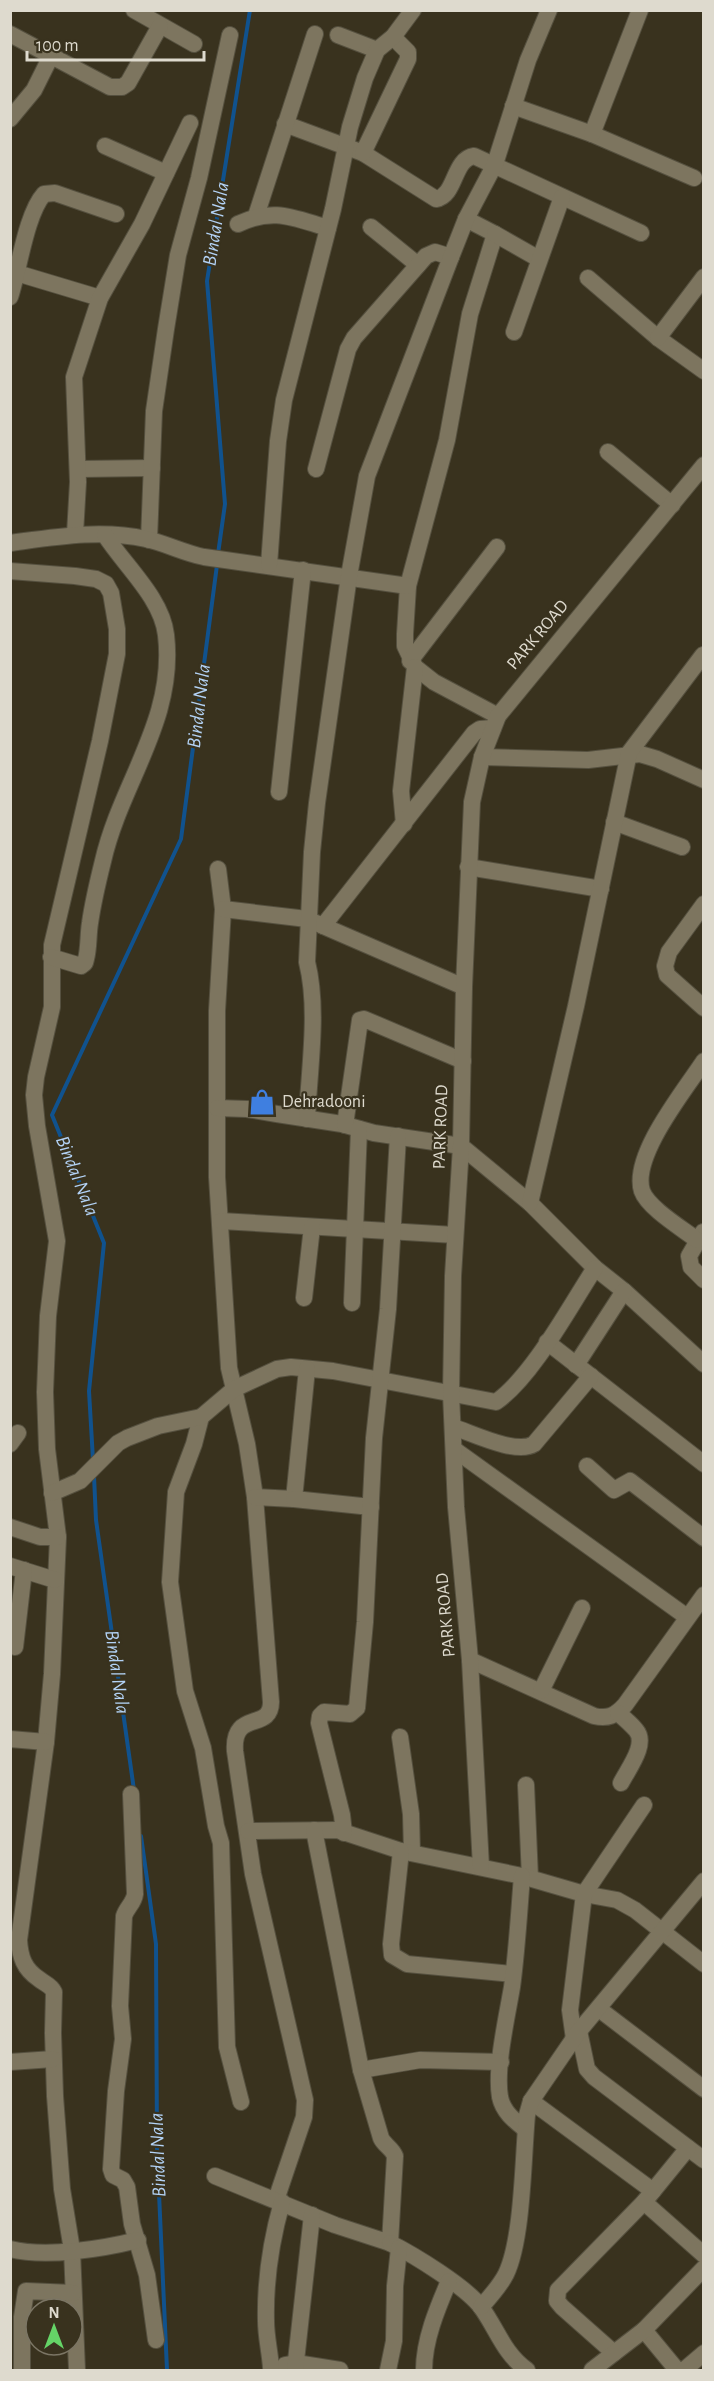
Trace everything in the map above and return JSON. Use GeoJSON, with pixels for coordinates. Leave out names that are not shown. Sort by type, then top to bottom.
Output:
{"type":"FeatureCollection","features":[{"type":"Feature","properties":{"kind":"street"},"geometry":{"type":"LineString","coordinates":[[134,10],[194,45]]}},
{"type":"Feature","properties":{"kind":"street"},"geometry":{"type":"LineString","coordinates":[[269,565],[278,441],[284,400],[359,94],[377,50],[393,37],[413,10]]}},
{"type":"Feature","properties":{"kind":"street"},"geometry":{"type":"LineString","coordinates":[[307,1119],[312,994],[307,962],[315,922],[317,803],[349,576],[368,476],[466,219],[495,165],[528,60],[549,10]]}},
{"type":"Feature","properties":{"kind":"street"},"geometry":{"type":"LineString","coordinates":[[592,134],[640,10]]}},
{"type":"Feature","properties":{"kind":"street"},"geometry":{"type":"LineString","coordinates":[[10,34],[110,87],[122,87],[128,83],[160,26]]}},
{"type":"Feature","properties":{"kind":"street"},"geometry":{"type":"LineString","coordinates":[[255,216],[315,34]]}},
{"type":"Feature","properties":{"kind":"street"},"geometry":{"type":"LineString","coordinates":[[149,540],[154,411],[178,255],[199,178],[230,35]]}},
{"type":"Feature","properties":{"kind":"street"},"geometry":{"type":"LineString","coordinates":[[338,35],[377,50]]}},
{"type":"Feature","properties":{"kind":"street"},"geometry":{"type":"LineString","coordinates":[[363,153],[408,59],[408,52],[393,37]]}},
{"type":"Feature","properties":{"kind":"street"},"geometry":{"type":"LineString","coordinates":[[10,119],[34,90],[45,73],[51,56]]}},
{"type":"Feature","properties":{"kind":"street"},"geometry":{"type":"LineString","coordinates":[[513,106],[592,134],[694,178]]}},
{"type":"Feature","properties":{"kind":"street"},"geometry":{"type":"LineString","coordinates":[[75,534],[78,469],[74,377],[100,298],[142,224],[190,123]]}},
{"type":"Feature","properties":{"kind":"street"},"geometry":{"type":"LineString","coordinates":[[285,124],[363,153],[436,199],[445,195],[463,161],[470,156],[495,165],[641,233]]}},
{"type":"Feature","properties":{"kind":"street"},"geometry":{"type":"LineString","coordinates":[[105,146],[166,172]]}},
{"type":"Feature","properties":{"kind":"street"},"geometry":{"type":"LineString","coordinates":[[10,297],[14,272],[28,229],[36,205],[44,194],[55,193],[116,214]]}},
{"type":"Feature","properties":{"kind":"street"},"geometry":{"type":"LineString","coordinates":[[514,332],[562,197]]}},
{"type":"Feature","properties":{"kind":"street"},"geometry":{"type":"LineString","coordinates":[[238,224],[255,216],[275,214],[328,228]]}},
{"type":"Feature","properties":{"kind":"street"},"geometry":{"type":"LineString","coordinates":[[466,219],[539,259]]}},
{"type":"Feature","properties":{"kind":"street"},"geometry":{"type":"LineString","coordinates":[[371,226],[418,265]]}},
{"type":"Feature","properties":{"kind":"street"},"geometry":{"type":"LineString","coordinates":[[404,824],[401,791],[412,664],[405,646],[408,586],[447,440],[468,324],[495,234]]}},
{"type":"Feature","properties":{"kind":"street"},"geometry":{"type":"LineString","coordinates":[[316,469],[348,349],[363,326],[430,253],[435,252],[451,257]]}},
{"type":"Feature","properties":{"kind":"street"},"geometry":{"type":"LineString","coordinates":[[14,272],[100,298]]}},
{"type":"Feature","properties":{"kind":"street"},"geometry":{"type":"LineString","coordinates":[[658,338],[704,277]]}},
{"type":"Feature","properties":{"kind":"street"},"geometry":{"type":"LineString","coordinates":[[588,278],[658,338],[704,371]]}},
{"type":"Feature","properties":{"kind":"street"},"geometry":{"type":"LineString","coordinates":[[608,452],[672,505]]}},
{"type":"Feature","properties":{"kind":"street","name":"PARK ROAD"},"geometry":{"type":"LineString","coordinates":[[482,1868],[470,1660],[456,1507],[451,1394],[472,802],[482,757],[495,722],[704,465]]}},
{"type":"Feature","properties":{"kind":"street"},"geometry":{"type":"LineString","coordinates":[[78,469],[152,468]]}},
{"type":"Feature","properties":{"kind":"street"},"geometry":{"type":"LineString","coordinates":[[10,543],[75,534],[105,535],[149,540],[180,552],[204,557],[408,586]]}},
{"type":"Feature","properties":{"kind":"street"},"geometry":{"type":"LineString","coordinates":[[51,957],[81,966],[87,959],[90,924],[103,858],[153,732],[165,690],[168,658],[166,632],[161,615],[135,574],[105,535]]}},
{"type":"Feature","properties":{"kind":"street"},"geometry":{"type":"LineString","coordinates":[[412,664],[497,547]]}},
{"type":"Feature","properties":{"kind":"street"},"geometry":{"type":"LineString","coordinates":[[279,792],[303,570]]}},
{"type":"Feature","properties":{"kind":"street"},"geometry":{"type":"LineString","coordinates":[[10,571],[75,576],[96,579],[106,584],[113,601],[117,629],[117,654],[108,703],[76,851],[57,921],[51,957],[52,1007],[34,1095],[37,1126],[57,1241],[48,1316],[45,1392],[52,1493],[58,1537],[46,1742],[19,1940],[22,1961],[28,1970],[52,1987],[54,1992],[53,2059],[62,2189],[72,2250],[77,2370]]}},
{"type":"Feature","properties":{"kind":"street"},"geometry":{"type":"LineString","coordinates":[[530,1203],[576,1006],[630,753],[703,655]]}},
{"type":"Feature","properties":{"kind":"street"},"geometry":{"type":"LineString","coordinates":[[412,664],[434,682],[495,722]]}},
{"type":"Feature","properties":{"kind":"street"},"geometry":{"type":"LineString","coordinates":[[315,922],[404,824],[474,733],[495,722]]}},
{"type":"Feature","properties":{"kind":"street"},"geometry":{"type":"LineString","coordinates":[[482,757],[588,760],[607,759],[630,753],[657,759],[704,780]]}},
{"type":"Feature","properties":{"kind":"street"},"geometry":{"type":"LineString","coordinates":[[615,822],[682,846]]}},
{"type":"Feature","properties":{"kind":"street"},"geometry":{"type":"LineString","coordinates":[[468,867],[600,889]]}},
{"type":"Feature","properties":{"kind":"street"},"geometry":{"type":"LineString","coordinates":[[218,869],[223,909],[217,1011],[217,1177],[229,1368],[247,1444],[255,1497],[271,1709],[268,1716],[244,1725],[237,1731],[234,1739],[259,1899],[305,2100],[304,2118],[279,2201],[269,2255],[266,2289],[266,2369],[296,2366],[340,2370]]}},
{"type":"Feature","properties":{"kind":"street"},"geometry":{"type":"LineString","coordinates":[[704,904],[669,952],[665,966],[668,975],[704,1008]]}},
{"type":"Feature","properties":{"kind":"street"},"geometry":{"type":"LineString","coordinates":[[223,909],[315,922],[464,987]]}},
{"type":"Feature","properties":{"kind":"street"},"geometry":{"type":"LineString","coordinates":[[352,1302],[355,1229],[352,1127],[360,1020],[364,1019],[463,1060]]}},
{"type":"Feature","properties":{"kind":"street"},"geometry":{"type":"LineString","coordinates":[[704,1061],[654,1139],[643,1163],[641,1175],[642,1191],[649,1203],[700,1236],[689,1256],[689,1261],[691,1267],[704,1280]]}},
{"type":"Feature","properties":{"kind":"street"},"geometry":{"type":"LineString","coordinates":[[217,1108],[247,1109],[461,1146],[530,1203],[595,1268],[624,1291],[704,1364]]}},
{"type":"Feature","properties":{"kind":"street"},"geometry":{"type":"LineString","coordinates":[[344,1833],[342,1815],[319,1723],[320,1716],[324,1712],[350,1714],[357,1708],[365,1622],[374,1438],[393,1231],[398,1136]]}},
{"type":"Feature","properties":{"kind":"street"},"geometry":{"type":"LineString","coordinates":[[221,1221],[455,1234]]}},
{"type":"Feature","properties":{"kind":"street"},"geometry":{"type":"LineString","coordinates":[[304,1298],[312,1227]]}},
{"type":"Feature","properties":{"kind":"street"},"geometry":{"type":"LineString","coordinates":[[52,1493],[72,1486],[118,1443],[141,1431],[201,1417],[234,1389],[277,1369],[291,1367],[333,1371],[496,1402],[506,1394],[547,1342],[595,1268]]}},
{"type":"Feature","properties":{"kind":"street"},"geometry":{"type":"LineString","coordinates":[[576,1365],[624,1291]]}},
{"type":"Feature","properties":{"kind":"street"},"geometry":{"type":"LineString","coordinates":[[547,1342],[704,1464]]}},
{"type":"Feature","properties":{"kind":"street"},"geometry":{"type":"LineString","coordinates":[[294,1499],[307,1369]]}},
{"type":"Feature","properties":{"kind":"street"},"geometry":{"type":"LineString","coordinates":[[453,1427],[513,1448],[528,1448],[534,1444],[591,1376]]}},
{"type":"Feature","properties":{"kind":"street"},"geometry":{"type":"LineString","coordinates":[[201,1417],[194,1444],[176,1492],[170,1582],[185,1691],[203,1748],[221,1843],[227,2047],[240,2102]]}},
{"type":"Feature","properties":{"kind":"street"},"geometry":{"type":"LineString","coordinates":[[455,1450],[687,1617]]}},
{"type":"Feature","properties":{"kind":"street"},"geometry":{"type":"LineString","coordinates":[[587,1466],[614,1490],[630,1481],[704,1538]]}},
{"type":"Feature","properties":{"kind":"street"},"geometry":{"type":"LineString","coordinates":[[255,1497],[371,1507]]}},
{"type":"Feature","properties":{"kind":"street"},"geometry":{"type":"LineString","coordinates":[[10,1527],[40,1537],[58,1537]]}},
{"type":"Feature","properties":{"kind":"street"},"geometry":{"type":"LineString","coordinates":[[15,1647],[17,1568],[56,1580]]}},
{"type":"Feature","properties":{"kind":"street"},"geometry":{"type":"LineString","coordinates":[[470,1660],[603,1718],[618,1713],[704,1595]]}},
{"type":"Feature","properties":{"kind":"street"},"geometry":{"type":"LineString","coordinates":[[541,1691],[582,1608]]}},
{"type":"Feature","properties":{"kind":"street"},"geometry":{"type":"LineString","coordinates":[[618,1713],[636,1729],[641,1743],[621,1784]]}},
{"type":"Feature","properties":{"kind":"street"},"geometry":{"type":"LineString","coordinates":[[400,1737],[411,1814],[392,1955],[407,1964],[513,1974]]}},
{"type":"Feature","properties":{"kind":"street"},"geometry":{"type":"LineString","coordinates":[[10,1739],[46,1742]]}},
{"type":"Feature","properties":{"kind":"street"},"geometry":{"type":"LineString","coordinates":[[525,2129],[507,2113],[500,2100],[501,2062],[526,1877],[526,1785]]}},
{"type":"Feature","properties":{"kind":"street"},"geometry":{"type":"LineString","coordinates":[[131,1794],[135,1900],[124,1916],[120,2006],[123,2039],[116,2091],[111,2169],[113,2175],[123,2180],[127,2187],[132,2224],[147,2275],[156,2340]]}},
{"type":"Feature","properties":{"kind":"street"},"geometry":{"type":"LineString","coordinates":[[644,1805],[584,1894],[570,2010],[576,2035],[590,2073],[704,2160]]}},
{"type":"Feature","properties":{"kind":"street"},"geometry":{"type":"LineString","coordinates":[[314,1830],[362,2070],[381,2138],[395,2156],[394,2341],[388,2370]]}},
{"type":"Feature","properties":{"kind":"street"},"geometry":{"type":"LineString","coordinates":[[248,1831],[337,1830],[407,1852],[526,1877],[584,1894],[617,1900],[663,1931],[704,1964]]}},
{"type":"Feature","properties":{"kind":"street"},"geometry":{"type":"LineString","coordinates":[[481,2307],[503,2281],[511,2261],[518,2218],[525,2129],[531,2101],[576,2035],[704,1881]]}},
{"type":"Feature","properties":{"kind":"street"},"geometry":{"type":"LineString","coordinates":[[599,2009],[704,2089]]}},
{"type":"Feature","properties":{"kind":"street"},"geometry":{"type":"LineString","coordinates":[[10,2062],[53,2059]]}},
{"type":"Feature","properties":{"kind":"street"},"geometry":{"type":"LineString","coordinates":[[362,2070],[420,2060],[501,2062]]}},
{"type":"Feature","properties":{"kind":"street"},"geometry":{"type":"LineString","coordinates":[[531,2101],[649,2197],[704,2255]]}},
{"type":"Feature","properties":{"kind":"street"},"geometry":{"type":"LineString","coordinates":[[688,2148],[649,2197],[558,2289],[556,2295],[562,2307],[605,2364],[644,2330],[704,2268]]}},
{"type":"Feature","properties":{"kind":"street"},"geometry":{"type":"LineString","coordinates":[[215,2176],[395,2245],[470,2295],[481,2307],[508,2352],[527,2370]]}},
{"type":"Feature","properties":{"kind":"street"},"geometry":{"type":"LineString","coordinates":[[296,2366],[312,2215]]}},
{"type":"Feature","properties":{"kind":"street"},"geometry":{"type":"LineString","coordinates":[[10,2249],[72,2250],[118,2245],[138,2240]]}},
{"type":"Feature","properties":{"kind":"street"},"geometry":{"type":"LineString","coordinates":[[424,2370],[424,2357],[432,2325],[449,2281]]}},
{"type":"Feature","properties":{"kind":"street"},"geometry":{"type":"LineString","coordinates":[[22,2370],[22,2317],[26,2291],[73,2294]]}},
{"type":"Feature","properties":{"kind":"street"},"geometry":{"type":"LineString","coordinates":[[644,2330],[677,2370]]}},
{"type":"Feature","properties":{"kind":"street"},"geometry":{"type":"LineString","coordinates":[[684,2370],[704,2353]]}},
{"type":"Feature","properties":{"kind":"waterway","name":"Bindal Nala"},"geometry":{"type":"LineString","coordinates":[[218,554],[225,504],[207,281],[250,10]]}},
{"type":"Feature","properties":{"kind":"waterway","name":"Bindal Nala"},"geometry":{"type":"LineString","coordinates":[[93,1460],[89,1391],[104,1243],[52,1115],[181,839],[217,565]]}},
{"type":"Feature","properties":{"kind":"waterway","name":"Bindal Nala"},"geometry":{"type":"LineString","coordinates":[[94,1476],[96,1520],[134,1790]]}},
{"type":"Feature","properties":{"kind":"waterway","name":"Bindal Nala"},"geometry":{"type":"LineString","coordinates":[[141,1836],[156,1944],[157,2149],[167,2370]]}},
{"type":"Feature","properties":{"kind":"place","name":"Dehradooni"},"geometry":{"type":"Point","coordinates":[262,1102]}}]}
